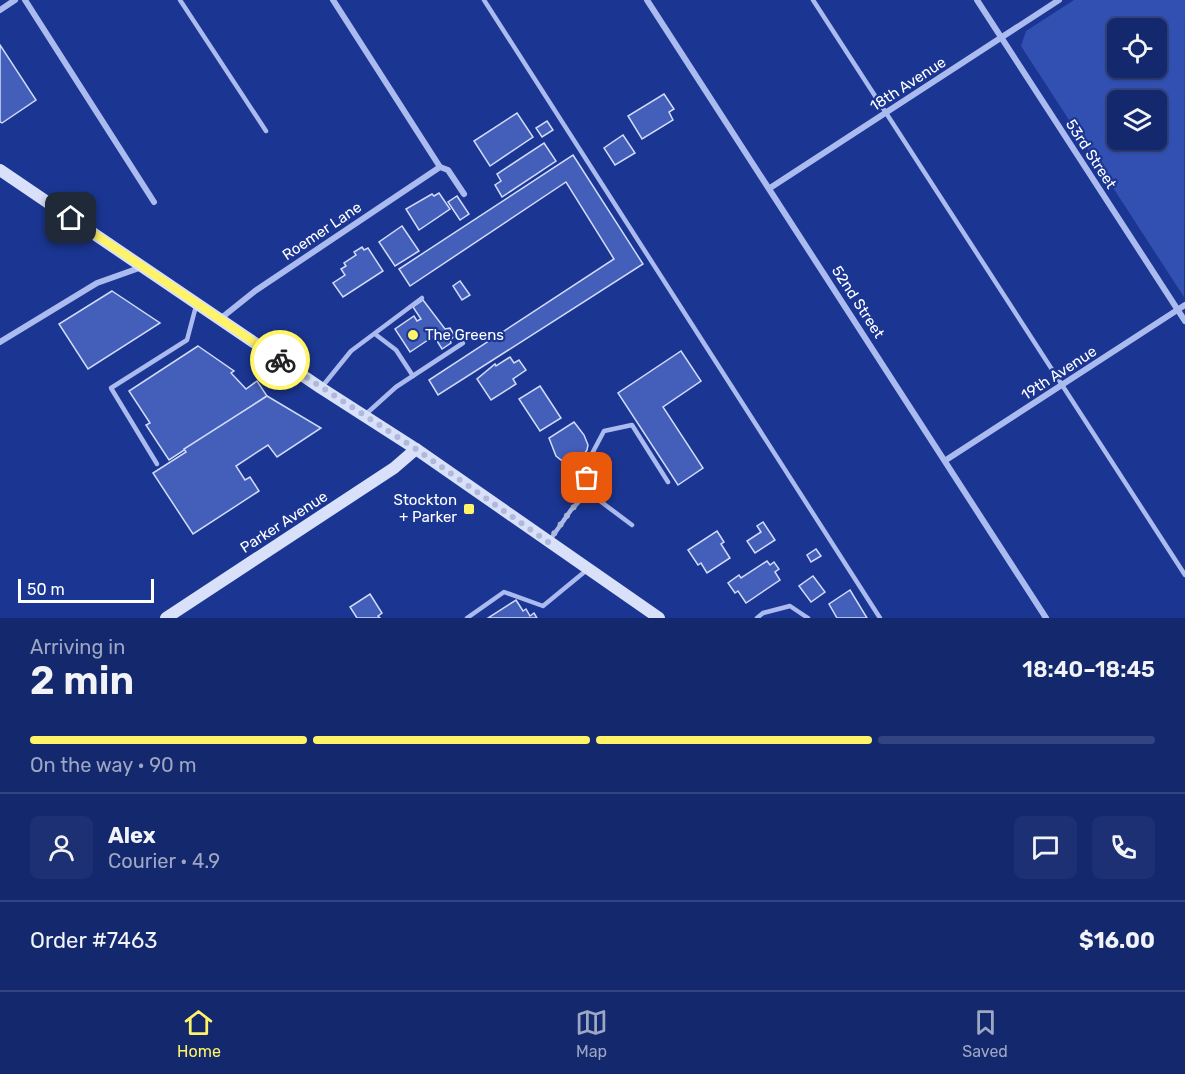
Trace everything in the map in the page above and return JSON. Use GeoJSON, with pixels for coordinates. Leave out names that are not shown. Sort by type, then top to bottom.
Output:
{"type":"FeatureCollection","features":[{"type":"Feature","properties":{"kind":"main road"},"geometry":{"type":"LineString","coordinates":[[0,170],[321,388],[416,449],[659,618]]}},
{"type":"Feature","properties":{"kind":"main road","name":"Parker Avenue"},"geometry":{"type":"LineString","coordinates":[[166,618],[394,468],[416,449]]}},
{"type":"Feature","properties":{"kind":"street"},"geometry":{"type":"LineString","coordinates":[[0,10],[15,0]]}},
{"type":"Feature","properties":{"kind":"street"},"geometry":{"type":"LineString","coordinates":[[25,0],[154,202]]}},
{"type":"Feature","properties":{"kind":"street"},"geometry":{"type":"LineString","coordinates":[[333,0],[440,166],[448,170],[464,194]]}},
{"type":"Feature","properties":{"kind":"street","name":"52nd Street"},"geometry":{"type":"LineString","coordinates":[[647,0],[1046,618]]}},
{"type":"Feature","properties":{"kind":"street","name":"53rd Street"},"geometry":{"type":"LineString","coordinates":[[977,0],[1185,321]]}},
{"type":"Feature","properties":{"kind":"street","name":"18th Avenue"},"geometry":{"type":"LineString","coordinates":[[770,188],[1059,0]]}},
{"type":"Feature","properties":{"kind":"street","name":"Roemer Lane"},"geometry":{"type":"LineString","coordinates":[[219,319],[255,291],[440,166]]}},
{"type":"Feature","properties":{"kind":"street"},"geometry":{"type":"LineString","coordinates":[[0,342],[97,282],[142,267]]}},
{"type":"Feature","properties":{"kind":"street","name":"19th Avenue"},"geometry":{"type":"LineString","coordinates":[[946,460],[1185,305]]}},
{"type":"Feature","properties":{"kind":"lane"},"geometry":{"type":"LineString","coordinates":[[180,0],[266,131]]}},
{"type":"Feature","properties":{"kind":"lane"},"geometry":{"type":"LineString","coordinates":[[484,0],[880,618]]}},
{"type":"Feature","properties":{"kind":"lane"},"geometry":{"type":"LineString","coordinates":[[813,0],[1185,575]]}},
{"type":"Feature","properties":{"kind":"lane"},"geometry":{"type":"LineString","coordinates":[[321,388],[351,351],[422,298]]}},
{"type":"Feature","properties":{"kind":"lane"},"geometry":{"type":"LineString","coordinates":[[157,464],[111,388],[187,340],[197,303]]}},
{"type":"Feature","properties":{"kind":"lane"},"geometry":{"type":"LineString","coordinates":[[375,334],[396,350],[413,376]]}},
{"type":"Feature","properties":{"kind":"lane"},"geometry":{"type":"LineString","coordinates":[[364,416],[396,387],[463,343]]}},
{"type":"Feature","properties":{"kind":"lane"},"geometry":{"type":"LineString","coordinates":[[548,542],[571,510],[588,492],[587,463],[604,431],[632,425],[668,482]]}},
{"type":"Feature","properties":{"kind":"lane"},"geometry":{"type":"LineString","coordinates":[[588,492],[632,525]]}},
{"type":"Feature","properties":{"kind":"lane"},"geometry":{"type":"LineString","coordinates":[[467,618],[504,592],[543,606],[588,569]]}},
{"type":"Feature","properties":{"kind":"lane"},"geometry":{"type":"LineString","coordinates":[[757,618],[763,613],[790,606],[808,618]]}},
{"type":"Feature","properties":{"kind":"shaded area"},"geometry":{"type":"Polygon","coordinates":[[[1074,0],[1185,0],[1184,297],[1021,46],[1026,31],[1074,0]]]}},
{"type":"Feature","properties":{"kind":"building"},"geometry":{"type":"Polygon","coordinates":[[[0,45],[36,100],[2,123],[0,122],[0,45]]]}},
{"type":"Feature","properties":{"kind":"building"},"geometry":{"type":"Polygon","coordinates":[[[664,94],[674,109],[669,112],[673,120],[642,139],[628,116],[664,94]]]}},
{"type":"Feature","properties":{"kind":"building"},"geometry":{"type":"Polygon","coordinates":[[[517,113],[533,137],[490,166],[474,141],[517,113]]]}},
{"type":"Feature","properties":{"kind":"building"},"geometry":{"type":"Polygon","coordinates":[[[547,121],[553,130],[542,137],[536,128],[547,121]]]}},
{"type":"Feature","properties":{"kind":"building"},"geometry":{"type":"Polygon","coordinates":[[[623,135],[635,153],[615,165],[604,148],[623,135]]]}},
{"type":"Feature","properties":{"kind":"building"},"geometry":{"type":"Polygon","coordinates":[[[544,143],[556,161],[502,197],[495,185],[501,181],[497,174],[544,143]]]}},
{"type":"Feature","properties":{"kind":"building"},"geometry":{"type":"Polygon","coordinates":[[[573,155],[643,264],[438,395],[429,380],[614,259],[566,182],[410,286],[399,269],[573,155]]]}},
{"type":"Feature","properties":{"kind":"building"},"geometry":{"type":"Polygon","coordinates":[[[439,193],[450,209],[419,230],[406,209],[432,194],[434,196],[439,193]]]}},
{"type":"Feature","properties":{"kind":"building"},"geometry":{"type":"Polygon","coordinates":[[[457,196],[469,214],[460,220],[448,202],[457,196]]]}},
{"type":"Feature","properties":{"kind":"building"},"geometry":{"type":"Polygon","coordinates":[[[402,226],[419,251],[395,266],[379,242],[402,226]]]}},
{"type":"Feature","properties":{"kind":"building"},"geometry":{"type":"Polygon","coordinates":[[[362,247],[364,250],[368,248],[383,271],[343,297],[333,283],[345,275],[341,269],[346,266],[344,263],[356,255],[354,252],[362,247]]]}},
{"type":"Feature","properties":{"kind":"building"},"geometry":{"type":"Polygon","coordinates":[[[460,281],[470,295],[462,300],[453,286],[460,281]]]}},
{"type":"Feature","properties":{"kind":"building"},"geometry":{"type":"Polygon","coordinates":[[[112,291],[160,323],[88,369],[59,324],[112,291]]]}},
{"type":"Feature","properties":{"kind":"building"},"geometry":{"type":"Polygon","coordinates":[[[423,300],[445,329],[450,328],[455,336],[450,340],[451,343],[442,349],[434,336],[410,352],[395,329],[414,316],[417,321],[421,319],[413,307],[423,300]]]}},
{"type":"Feature","properties":{"kind":"building"},"geometry":{"type":"Polygon","coordinates":[[[198,346],[234,371],[231,373],[246,389],[257,381],[267,396],[169,460],[146,425],[150,423],[129,391],[198,346]]]}},
{"type":"Feature","properties":{"kind":"building"},"geometry":{"type":"Polygon","coordinates":[[[681,351],[701,381],[663,407],[703,468],[678,485],[618,393],[681,351]]]}},
{"type":"Feature","properties":{"kind":"building"},"geometry":{"type":"Polygon","coordinates":[[[510,357],[514,363],[519,360],[526,370],[513,379],[516,384],[491,400],[477,379],[495,364],[496,366],[510,357]]]}},
{"type":"Feature","properties":{"kind":"building"},"geometry":{"type":"Polygon","coordinates":[[[540,386],[561,418],[540,431],[519,399],[540,386]]]}},
{"type":"Feature","properties":{"kind":"building"},"geometry":{"type":"Polygon","coordinates":[[[267,396],[321,428],[277,457],[268,445],[236,466],[245,480],[250,477],[259,491],[193,534],[153,473],[186,452],[184,449],[267,396]]]}},
{"type":"Feature","properties":{"kind":"building"},"geometry":{"type":"Polygon","coordinates":[[[574,422],[588,445],[581,459],[571,463],[556,456],[549,438],[574,422]]]}},
{"type":"Feature","properties":{"kind":"building"},"geometry":{"type":"Polygon","coordinates":[[[763,522],[775,540],[755,553],[747,541],[761,532],[757,526],[763,522]]]}},
{"type":"Feature","properties":{"kind":"building"},"geometry":{"type":"Polygon","coordinates":[[[717,531],[724,542],[721,544],[730,558],[707,573],[701,563],[698,565],[688,550],[717,531]]]}},
{"type":"Feature","properties":{"kind":"building"},"geometry":{"type":"Polygon","coordinates":[[[816,549],[821,556],[811,562],[807,555],[816,549]]]}},
{"type":"Feature","properties":{"kind":"building"},"geometry":{"type":"Polygon","coordinates":[[[767,561],[770,565],[774,562],[779,569],[775,572],[780,580],[746,603],[738,591],[735,593],[728,583],[739,575],[741,578],[767,561]]]}},
{"type":"Feature","properties":{"kind":"building"},"geometry":{"type":"Polygon","coordinates":[[[813,576],[825,592],[811,602],[799,586],[813,576]]]}},
{"type":"Feature","properties":{"kind":"building"},"geometry":{"type":"Polygon","coordinates":[[[850,590],[867,618],[837,618],[829,604],[850,590]]]}},
{"type":"Feature","properties":{"kind":"building"},"geometry":{"type":"Polygon","coordinates":[[[370,594],[382,613],[378,616],[380,618],[357,618],[350,607],[370,594]]]}},
{"type":"Feature","properties":{"kind":"building"},"geometry":{"type":"Polygon","coordinates":[[[516,600],[523,611],[526,609],[530,616],[534,613],[537,618],[488,618],[516,600]]]}},
{"type":"Feature","properties":{"kind":"way so far"},"geometry":{"type":"LineString","coordinates":[[280,360],[416,449],[548,542],[571,510],[588,492],[587,478]]}},
{"type":"Feature","properties":{"kind":"place","name":"The Greens"},"geometry":{"type":"Point","coordinates":[413,335]}},
{"type":"Feature","properties":{"kind":"place","name":"Stockton + Parker"},"geometry":{"type":"Point","coordinates":[469,509]}},
{"type":"Feature","properties":{"kind":"route"},"geometry":{"type":"LineString","coordinates":[[71,218],[280,360]]}}]}
